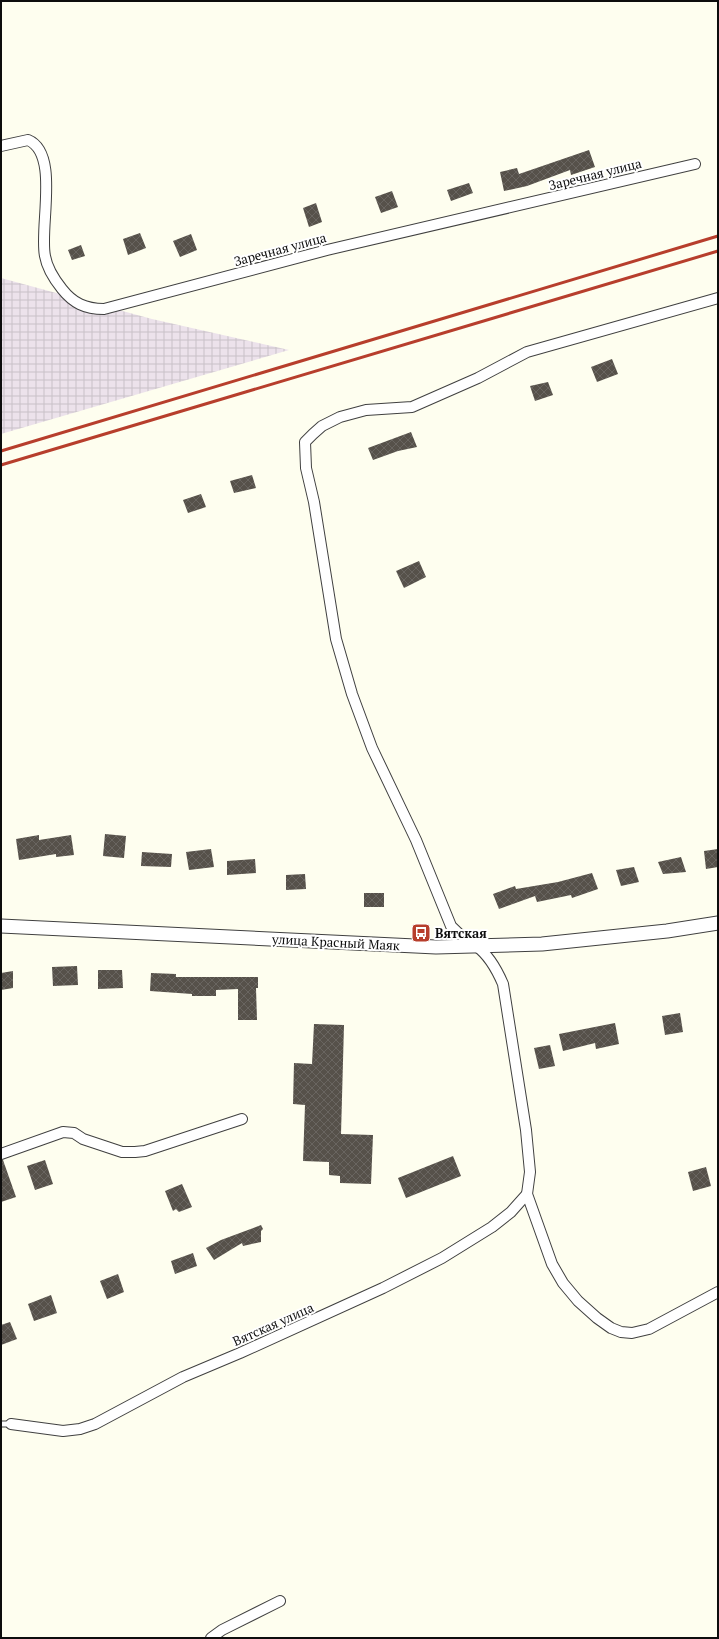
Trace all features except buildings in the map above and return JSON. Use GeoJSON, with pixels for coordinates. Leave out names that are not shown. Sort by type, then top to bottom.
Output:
{"type":"FeatureCollection","features":[{"type":"Feature","properties":{"kind":"street","name":"Заречная улица"},"geometry":{"type":"LineString","coordinates":[[1,146],[28,140],[37,146],[42,153],[45,164],[46,195],[44,246],[47,264],[56,282],[70,299],[79,305],[96,309],[104,309],[327,250],[695,164]]}},
{"type":"Feature","properties":{"kind":"street"},"geometry":{"type":"LineString","coordinates":[[718,298],[527,352],[478,378],[412,407],[366,410],[340,417],[322,426],[305,442],[306,468],[314,502],[336,639],[352,694],[372,748],[416,840],[451,926],[459,936],[477,946],[490,960],[497,971],[502,984],[526,1130],[530,1172],[527,1194],[552,1264],[563,1283],[578,1301],[597,1318],[611,1328],[621,1332],[632,1333],[649,1329],[718,1292]]}},
{"type":"Feature","properties":{"kind":"street","name":"улица Красный Маяк"},"geometry":{"type":"LineString","coordinates":[[1,926],[436,947],[542,944],[667,931],[718,923]]}},
{"type":"Feature","properties":{"kind":"street"},"geometry":{"type":"LineString","coordinates":[[1,1154],[63,1132],[74,1133],[83,1139],[122,1152],[145,1151],[242,1119]]}},
{"type":"Feature","properties":{"kind":"street","name":"Вятская улица"},"geometry":{"type":"LineString","coordinates":[[6,1424],[63,1431],[80,1429],[95,1424],[184,1377],[240,1354],[383,1288],[442,1258],[492,1227],[511,1212],[527,1194]]}},
{"type":"Feature","properties":{"kind":"street"},"geometry":{"type":"LineString","coordinates":[[211,1638],[222,1630],[280,1601]]}},
{"type":"Feature","properties":{"kind":"shaded area"},"geometry":{"type":"Polygon","coordinates":[[[1,278],[152,319],[289,350],[1,434],[1,278]]]}},
{"type":"Feature","properties":{"kind":"railway"},"geometry":{"type":"LineString","coordinates":[[1,451],[718,236]]}},
{"type":"Feature","properties":{"kind":"railway"},"geometry":{"type":"LineString","coordinates":[[1,465],[718,251]]}},
{"type":"Feature","properties":{"kind":"place","name":"Вятская"},"geometry":{"type":"Point","coordinates":[421,933]}}]}
